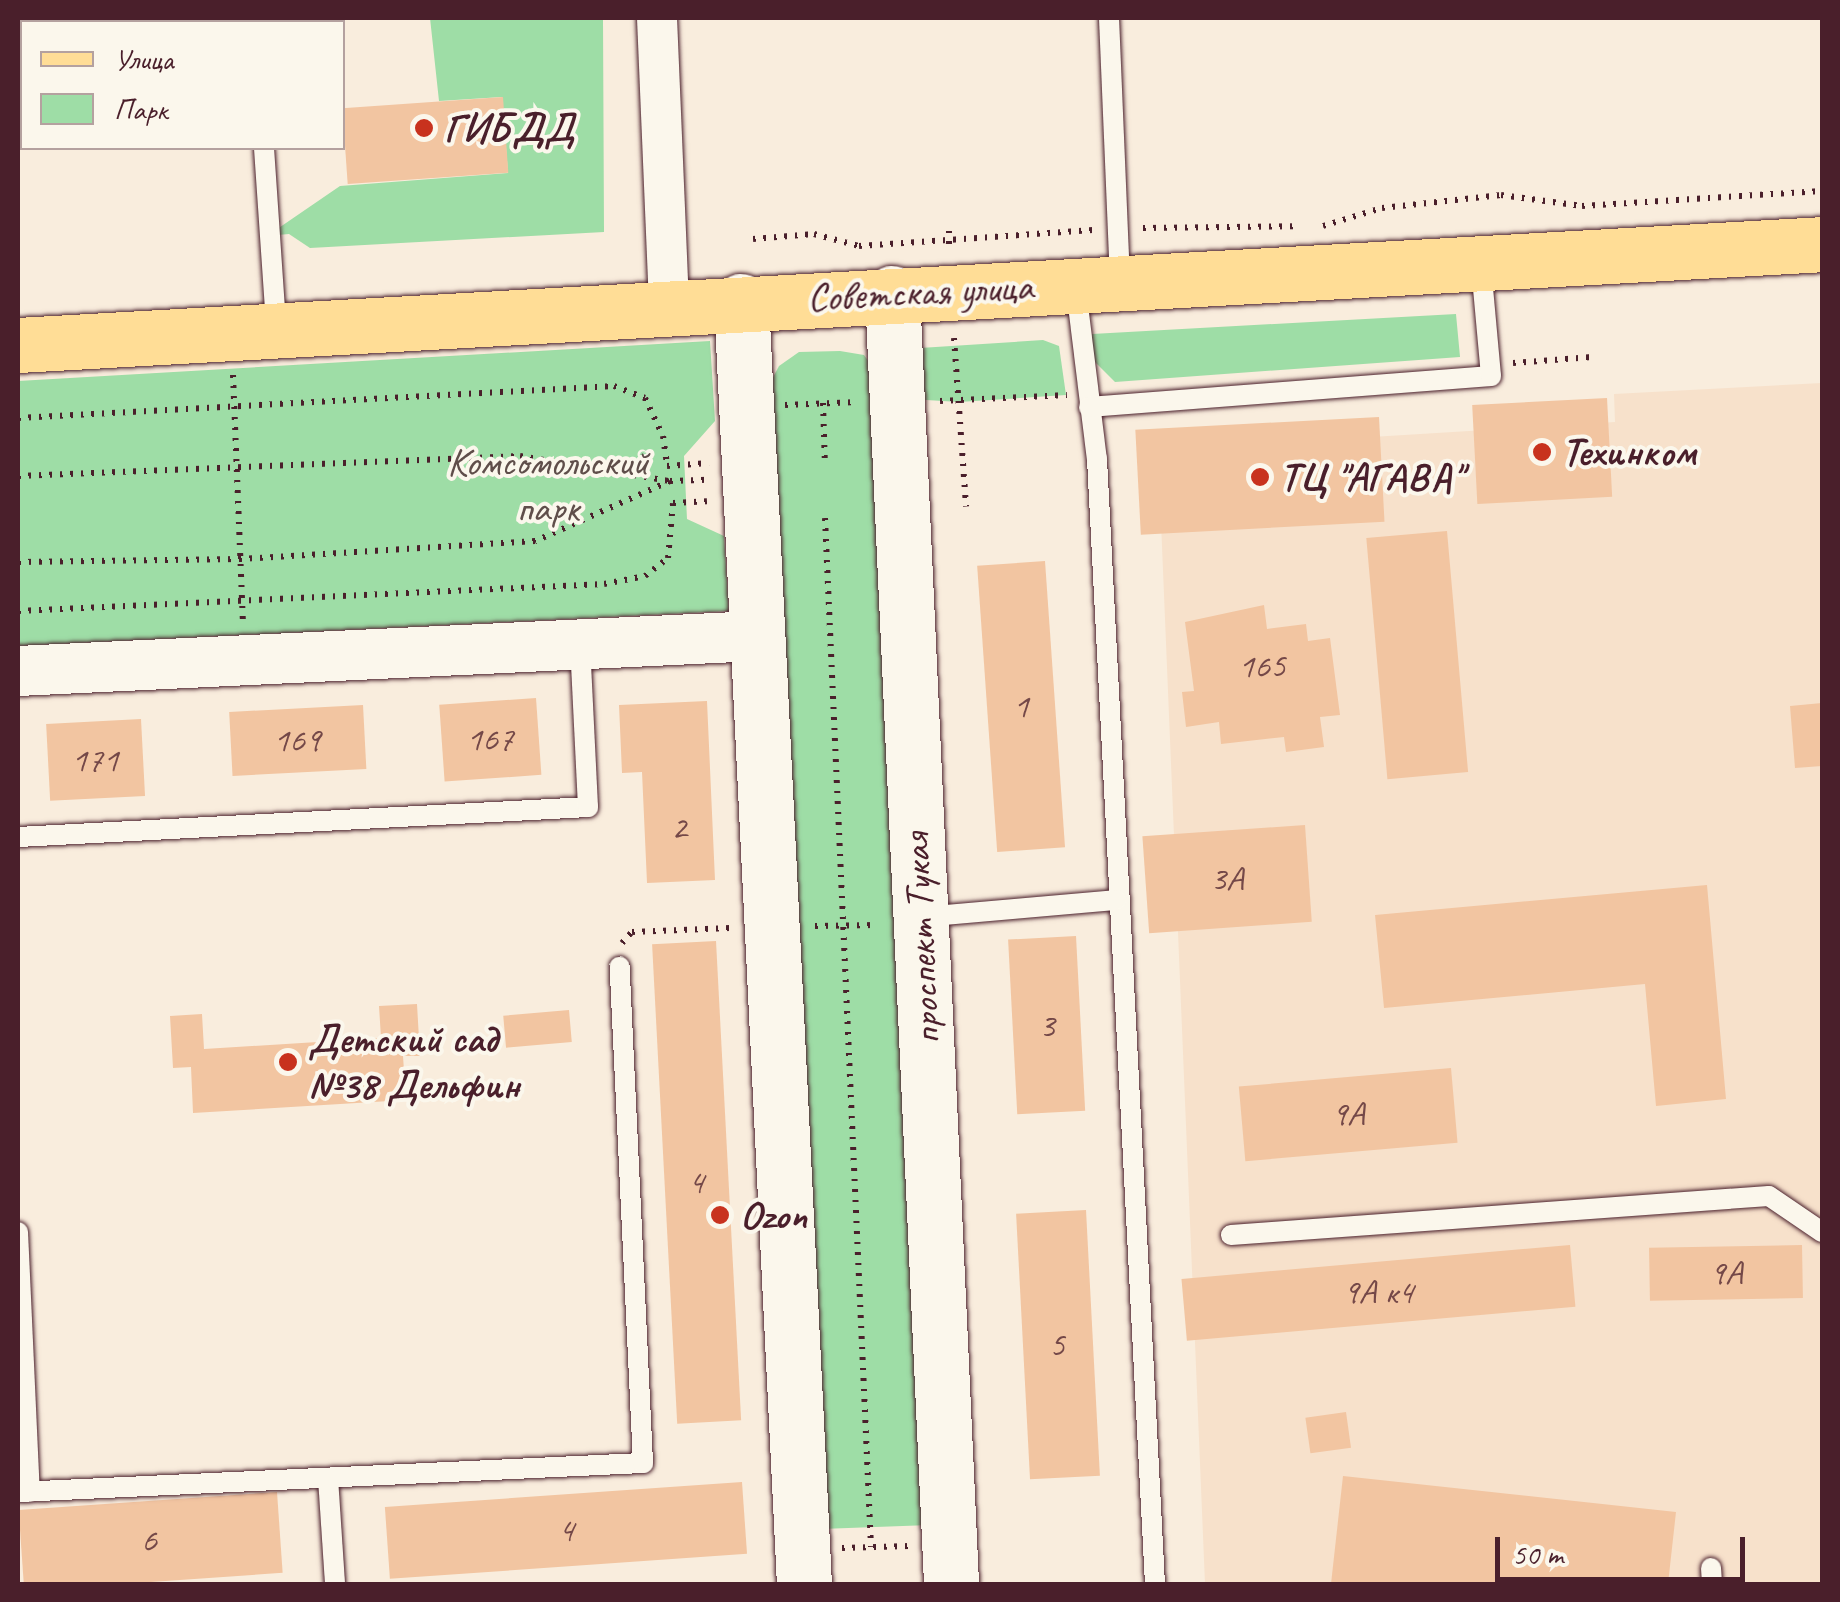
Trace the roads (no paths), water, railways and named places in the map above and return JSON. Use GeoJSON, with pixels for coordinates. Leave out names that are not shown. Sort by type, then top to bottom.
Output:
{"type":"FeatureCollection","features":[{"type":"Feature","properties":{"kind":"main road","name":"Советская улица"},"geometry":{"type":"LineString","coordinates":[[18,345],[669,305],[1822,244]]}},
{"type":"Feature","properties":{"kind":"main road","name":"проспект Тукая"},"geometry":{"type":"LineString","coordinates":[[892,293],[902,921],[936,1565]]}},
{"type":"Feature","properties":{"kind":"main road"},"geometry":{"type":"LineString","coordinates":[[741,301],[757,636],[815,1566]]}},
{"type":"Feature","properties":{"kind":"street"},"geometry":{"type":"LineString","coordinates":[[657,18],[669,305]]}},
{"type":"Feature","properties":{"kind":"street"},"geometry":{"type":"LineString","coordinates":[[18,671],[757,636]]}},
{"type":"Feature","properties":{"kind":"lane"},"geometry":{"type":"LineString","coordinates":[[1109,18],[1118,228],[1098,283],[1090,407],[1154,1584]]}},
{"type":"Feature","properties":{"kind":"lane"},"geometry":{"type":"LineString","coordinates":[[264,150],[276,328]]}},
{"type":"Feature","properties":{"kind":"lane"},"geometry":{"type":"LineString","coordinates":[[1090,407],[1491,376],[1481,264]]}},
{"type":"Feature","properties":{"kind":"lane"},"geometry":{"type":"LineString","coordinates":[[18,838],[588,807],[580,644]]}},
{"type":"Feature","properties":{"kind":"lane"},"geometry":{"type":"LineString","coordinates":[[902,921],[1116,900]]}},
{"type":"Feature","properties":{"kind":"lane"},"geometry":{"type":"LineString","coordinates":[[18,1232],[24,1492],[644,1464],[620,967]]}},
{"type":"Feature","properties":{"kind":"lane"},"geometry":{"type":"LineString","coordinates":[[1231,1235],[1769,1196],[1822,1232]]}},
{"type":"Feature","properties":{"kind":"lane"},"geometry":{"type":"LineString","coordinates":[[328,1478],[336,1584]]}},
{"type":"Feature","properties":{"kind":"place","name":"ГИБДД"},"geometry":{"type":"Point","coordinates":[424,128]}},
{"type":"Feature","properties":{"kind":"place","name":"Техинком"},"geometry":{"type":"Point","coordinates":[1542,452]}},
{"type":"Feature","properties":{"kind":"place","name":"ТЦ \"АГАВА\""},"geometry":{"type":"Point","coordinates":[1260,477]}},
{"type":"Feature","properties":{"kind":"place","name":"Детский сад №38 Дельфин"},"geometry":{"type":"Point","coordinates":[288,1062]}},
{"type":"Feature","properties":{"kind":"place","name":"Ozon"},"geometry":{"type":"Point","coordinates":[720,1215]}},
{"type":"Feature","properties":{"kind":"park label","name":"Комсомольский парк"},"geometry":{"type":"Point","coordinates":[548,485]}}]}
